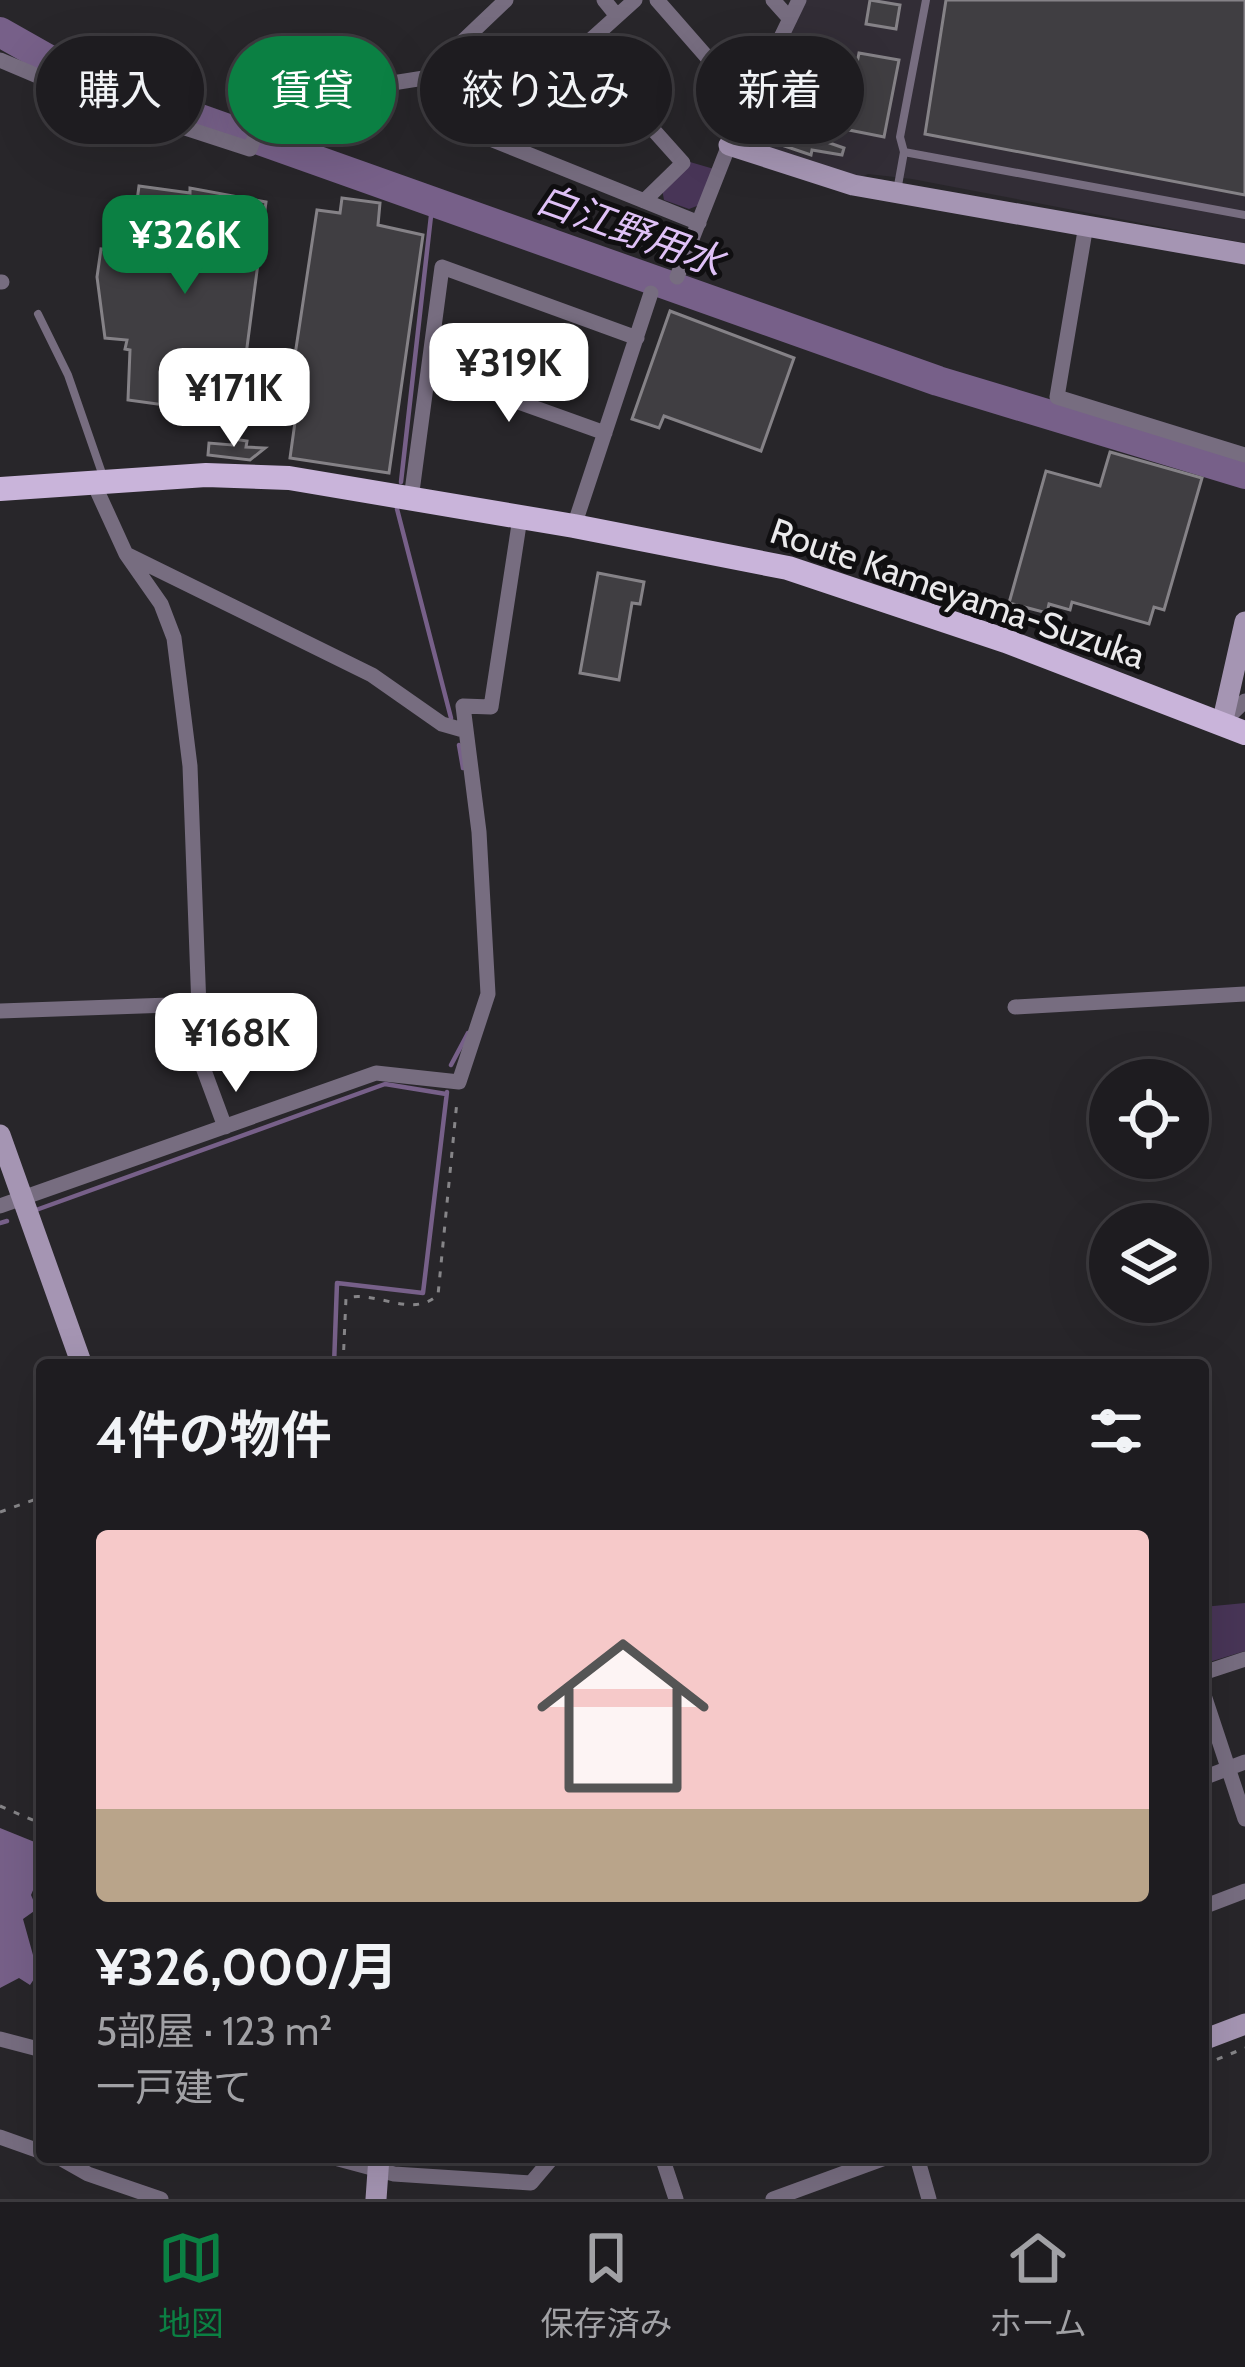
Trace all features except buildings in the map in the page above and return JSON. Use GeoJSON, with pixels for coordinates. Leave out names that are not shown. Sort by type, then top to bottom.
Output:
{"type":"FeatureCollection","features":[{"type":"Feature","properties":{"kind":"main road","name":"Route Kameyama-Suzuka"},"geometry":{"type":"LineString","coordinates":[[0,489],[206,475],[289,478],[574,526],[788,568],[1006,640],[1233,728]]}},
{"type":"Feature","properties":{"kind":"street"},"geometry":{"type":"LineString","coordinates":[[468,36],[506,0]]}},
{"type":"Feature","properties":{"kind":"street"},"geometry":{"type":"LineString","coordinates":[[604,0],[617,16]]}},
{"type":"Feature","properties":{"kind":"street"},"geometry":{"type":"LineString","coordinates":[[595,36],[635,0]]}},
{"type":"Feature","properties":{"kind":"street"},"geometry":{"type":"LineString","coordinates":[[657,0],[696,45]]}},
{"type":"Feature","properties":{"kind":"street"},"geometry":{"type":"LineString","coordinates":[[772,0],[790,19]]}},
{"type":"Feature","properties":{"kind":"street"},"geometry":{"type":"LineString","coordinates":[[782,36],[799,0]]}},
{"type":"Feature","properties":{"kind":"street"},"geometry":{"type":"LineString","coordinates":[[0,60],[78,92],[250,148],[269,106],[279,100],[420,79]]}},
{"type":"Feature","properties":{"kind":"street"},"geometry":{"type":"LineString","coordinates":[[506,144],[699,224]]}},
{"type":"Feature","properties":{"kind":"street"},"geometry":{"type":"LineString","coordinates":[[644,201],[682,163],[665,144]]}},
{"type":"Feature","properties":{"kind":"street"},"geometry":{"type":"LineString","coordinates":[[677,278],[729,145],[853,185],[1245,254]]}},
{"type":"Feature","properties":{"kind":"street"},"geometry":{"type":"LineString","coordinates":[[1086,225],[1057,397],[1245,455]]}},
{"type":"Feature","properties":{"kind":"street"},"geometry":{"type":"LineString","coordinates":[[411,499],[442,267],[637,338]]}},
{"type":"Feature","properties":{"kind":"street"},"geometry":{"type":"LineString","coordinates":[[574,526],[651,293]]}},
{"type":"Feature","properties":{"kind":"street"},"geometry":{"type":"LineString","coordinates":[[430,370],[605,433]]}},
{"type":"Feature","properties":{"kind":"street"},"geometry":{"type":"LineString","coordinates":[[100,484],[126,554],[161,604],[174,638],[190,766],[201,1062],[225,1127]]}},
{"type":"Feature","properties":{"kind":"street"},"geometry":{"type":"LineString","coordinates":[[0,1206],[376,1073],[459,1082],[488,994],[479,832],[463,706],[491,707],[520,518]]}},
{"type":"Feature","properties":{"kind":"street"},"geometry":{"type":"LineString","coordinates":[[126,554],[372,675],[442,724],[463,730]]}},
{"type":"Feature","properties":{"kind":"street"},"geometry":{"type":"LineString","coordinates":[[1233,728],[1245,622]]}},
{"type":"Feature","properties":{"kind":"street"},"geometry":{"type":"LineString","coordinates":[[1233,728],[1245,701]]}},
{"type":"Feature","properties":{"kind":"street"},"geometry":{"type":"LineString","coordinates":[[1015,1007],[1245,994]]}},
{"type":"Feature","properties":{"kind":"street"},"geometry":{"type":"LineString","coordinates":[[0,1011],[198,1004]]}},
{"type":"Feature","properties":{"kind":"street"},"geometry":{"type":"LineString","coordinates":[[0,1135],[80,1359]]}},
{"type":"Feature","properties":{"kind":"street"},"geometry":{"type":"LineString","coordinates":[[1209,1671],[1245,1659]]}},
{"type":"Feature","properties":{"kind":"street"},"geometry":{"type":"LineString","coordinates":[[1209,1705],[1237,1765],[1245,1819]]}},
{"type":"Feature","properties":{"kind":"street"},"geometry":{"type":"LineString","coordinates":[[1209,1904],[1245,1891]]}},
{"type":"Feature","properties":{"kind":"street"},"geometry":{"type":"LineString","coordinates":[[1209,2038],[1245,2024]]}},
{"type":"Feature","properties":{"kind":"street"},"geometry":{"type":"LineString","coordinates":[[0,2038],[36,2048]]}},
{"type":"Feature","properties":{"kind":"street"},"geometry":{"type":"LineString","coordinates":[[0,2138],[36,2150]]}},
{"type":"Feature","properties":{"kind":"street"},"geometry":{"type":"LineString","coordinates":[[69,2163],[161,2199]]}},
{"type":"Feature","properties":{"kind":"street"},"geometry":{"type":"LineString","coordinates":[[470,2179],[471,2163]]}},
{"type":"Feature","properties":{"kind":"street"},"geometry":{"type":"LineString","coordinates":[[376,2199],[378,2164],[531,2183],[548,2163]]}},
{"type":"Feature","properties":{"kind":"street"},"geometry":{"type":"LineString","coordinates":[[664,2163],[676,2199]]}},
{"type":"Feature","properties":{"kind":"street"},"geometry":{"type":"LineString","coordinates":[[773,2199],[872,2163]]}},
{"type":"Feature","properties":{"kind":"street"},"geometry":{"type":"LineString","coordinates":[[919,2163],[929,2199]]}},
{"type":"Feature","properties":{"kind":"lane"},"geometry":{"type":"LineString","coordinates":[[896,193],[904,152],[900,137],[926,0]]}},
{"type":"Feature","properties":{"kind":"lane"},"geometry":{"type":"LineString","coordinates":[[904,152],[1245,215]]}},
{"type":"Feature","properties":{"kind":"lane"},"geometry":{"type":"LineString","coordinates":[[38,314],[68,375],[100,484]]}},
{"type":"Feature","properties":{"kind":"path"},"geometry":{"type":"LineString","coordinates":[[343,1359],[346,1298],[414,1306],[438,1295],[459,1082]]}},
{"type":"Feature","properties":{"kind":"path"},"geometry":{"type":"LineString","coordinates":[[0,1512],[36,1499]]}},
{"type":"Feature","properties":{"kind":"path"},"geometry":{"type":"LineString","coordinates":[[0,1807],[36,1822]]}},
{"type":"Feature","properties":{"kind":"path"},"geometry":{"type":"LineString","coordinates":[[1209,2063],[1245,2048]]}},
{"type":"Feature","properties":{"kind":"shaded area"},"geometry":{"type":"Polygon","coordinates":[[[802,0],[1245,0],[1245,243],[912,179],[868,174],[859,178],[758,144],[864,144],[864,36],[786,36],[802,0]]]}},
{"type":"Feature","properties":{"kind":"shaded area"},"geometry":{"type":"Polygon","coordinates":[[[690,162],[714,169],[702,204],[689,209],[664,200],[662,189],[690,162]]]}},
{"type":"Feature","properties":{"kind":"shaded area"},"geometry":{"type":"Polygon","coordinates":[[[1245,1603],[1245,1651],[1209,1662],[1209,1606],[1245,1603]]]}},
{"type":"Feature","properties":{"kind":"shaded area"},"geometry":{"type":"Polygon","coordinates":[[[0,1828],[36,1843],[36,1883],[31,1895],[36,1910],[23,1919],[36,1976],[30,1985],[19,1978],[0,1988],[0,1828]]]}},
{"type":"Feature","properties":{"kind":"waterway","name":"白江野用水"},"geometry":{"type":"LineString","coordinates":[[0,32],[76,75],[938,381],[1245,474]]}},
{"type":"Feature","properties":{"kind":"waterway"},"geometry":{"type":"LineString","coordinates":[[401,482],[433,198]]}},
{"type":"Feature","properties":{"kind":"waterway"},"geometry":{"type":"LineString","coordinates":[[397,509],[451,718]]}},
{"type":"Feature","properties":{"kind":"waterway"},"geometry":{"type":"LineString","coordinates":[[459,745],[463,768]]}},
{"type":"Feature","properties":{"kind":"waterway"},"geometry":{"type":"LineString","coordinates":[[451,1065],[468,1033]]}},
{"type":"Feature","properties":{"kind":"waterway"},"geometry":{"type":"LineString","coordinates":[[36,1210],[385,1084],[446,1094]]}},
{"type":"Feature","properties":{"kind":"waterway"},"geometry":{"type":"LineString","coordinates":[[334,1359],[337,1283],[423,1293],[447,1092]]}},
{"type":"Feature","properties":{"kind":"waterway"},"geometry":{"type":"LineString","coordinates":[[0,1223],[7,1221]]}}]}
